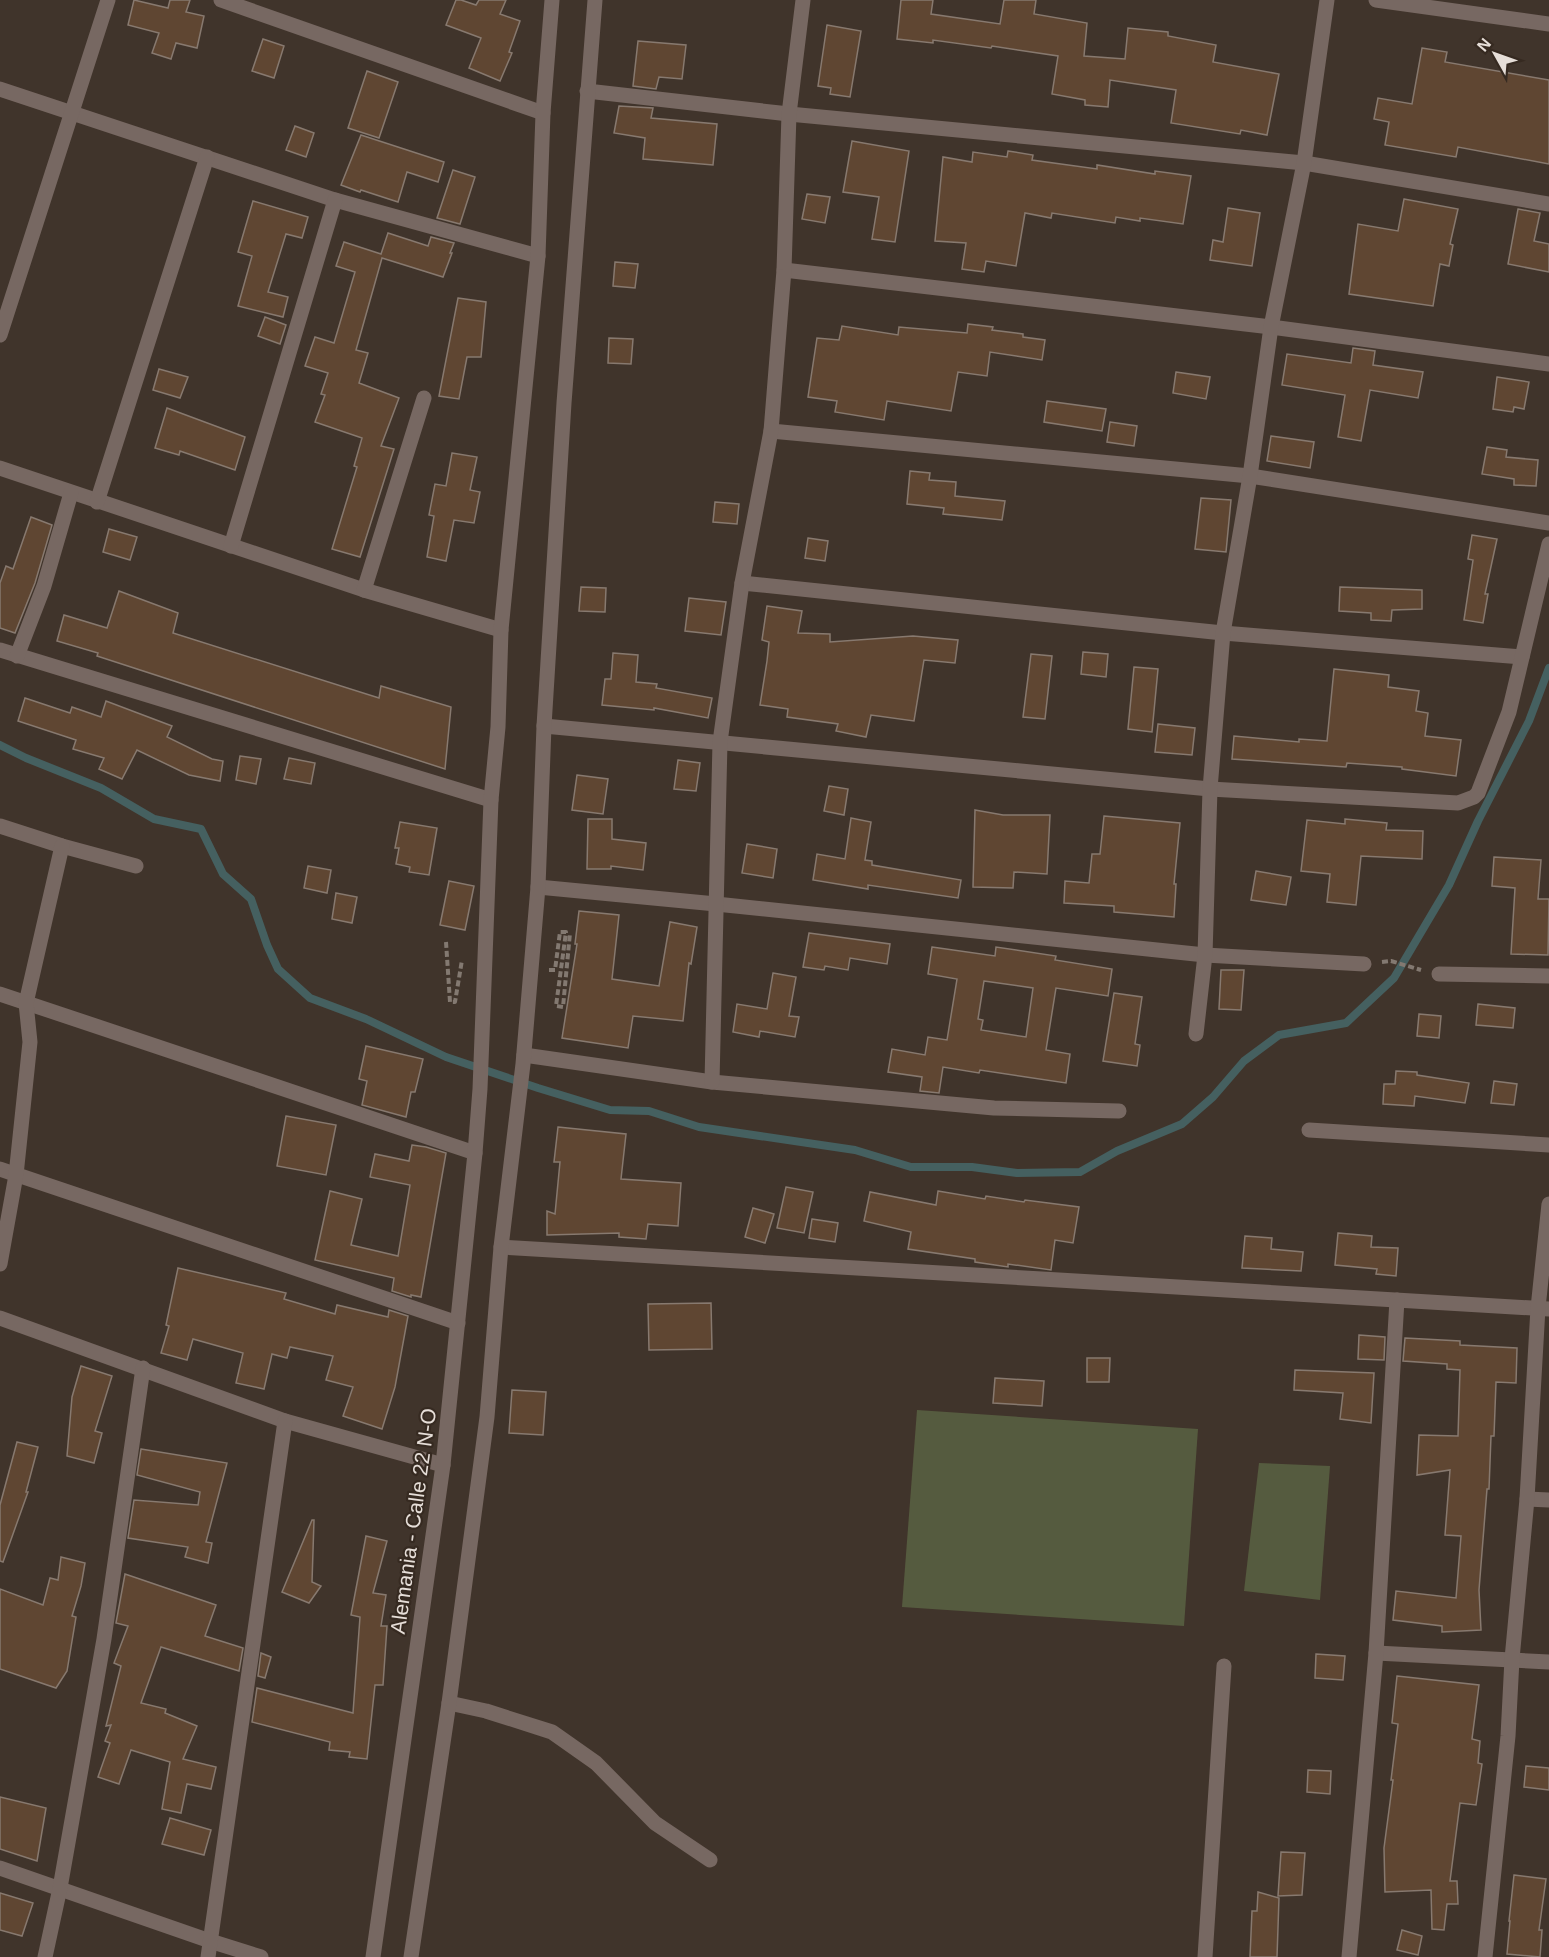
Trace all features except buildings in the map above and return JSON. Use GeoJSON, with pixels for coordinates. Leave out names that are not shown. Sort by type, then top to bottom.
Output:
{"type":"FeatureCollection","features":[{"type":"Feature","properties":{"kind":"street"},"geometry":{"type":"LineString","coordinates":[[0,335],[108,0]]}},
{"type":"Feature","properties":{"kind":"street"},"geometry":{"type":"LineString","coordinates":[[221,0],[543,113]]}},
{"type":"Feature","properties":{"kind":"street","name":"Alemania - Calle 22 N-O"},"geometry":{"type":"LineString","coordinates":[[373,1957],[443,1465],[475,1153],[480,1089],[491,800],[498,727],[501,630],[538,256],[543,113],[552,0]]}},
{"type":"Feature","properties":{"kind":"street"},"geometry":{"type":"LineString","coordinates":[[411,1957],[449,1703],[487,1417],[501,1247],[524,1060],[538,887],[544,726],[564,391],[595,0]]}},
{"type":"Feature","properties":{"kind":"street"},"geometry":{"type":"LineString","coordinates":[[712,1082],[720,742],[742,583],[771,431],[784,270],[789,114],[802,0]]}},
{"type":"Feature","properties":{"kind":"street"},"geometry":{"type":"LineString","coordinates":[[1196,1034],[1205,955],[1210,789],[1223,633],[1250,476],[1271,327],[1304,163],[1327,0]]}},
{"type":"Feature","properties":{"kind":"street"},"geometry":{"type":"LineString","coordinates":[[1376,0],[1549,24]]}},
{"type":"Feature","properties":{"kind":"street"},"geometry":{"type":"LineString","coordinates":[[0,89],[335,200],[538,256]]}},
{"type":"Feature","properties":{"kind":"street"},"geometry":{"type":"LineString","coordinates":[[587,91],[789,114],[1304,163],[1549,204]]}},
{"type":"Feature","properties":{"kind":"street"},"geometry":{"type":"LineString","coordinates":[[97,502],[207,157]]}},
{"type":"Feature","properties":{"kind":"street"},"geometry":{"type":"LineString","coordinates":[[231,546],[335,200]]}},
{"type":"Feature","properties":{"kind":"street"},"geometry":{"type":"LineString","coordinates":[[784,270],[1271,327],[1549,364]]}},
{"type":"Feature","properties":{"kind":"street"},"geometry":{"type":"LineString","coordinates":[[364,590],[423,398]]}},
{"type":"Feature","properties":{"kind":"street"},"geometry":{"type":"LineString","coordinates":[[771,431],[1250,476],[1549,523]]}},
{"type":"Feature","properties":{"kind":"street"},"geometry":{"type":"LineString","coordinates":[[0,468],[364,590],[501,630]]}},
{"type":"Feature","properties":{"kind":"street"},"geometry":{"type":"LineString","coordinates":[[17,656],[44,586],[71,493]]}},
{"type":"Feature","properties":{"kind":"street"},"geometry":{"type":"LineString","coordinates":[[544,726],[1210,789],[1458,803],[1478,793],[1509,712],[1549,544]]}},
{"type":"Feature","properties":{"kind":"street"},"geometry":{"type":"LineString","coordinates":[[742,583],[1223,633],[1522,657]]}},
{"type":"Feature","properties":{"kind":"street"},"geometry":{"type":"LineString","coordinates":[[0,650],[491,800]]}},
{"type":"Feature","properties":{"kind":"street"},"geometry":{"type":"LineString","coordinates":[[0,826],[136,866]]}},
{"type":"Feature","properties":{"kind":"street"},"geometry":{"type":"LineString","coordinates":[[0,1264],[16,1174],[30,1042],[26,1003],[62,846]]}},
{"type":"Feature","properties":{"kind":"street"},"geometry":{"type":"LineString","coordinates":[[538,887],[1205,955],[1364,964]]}},
{"type":"Feature","properties":{"kind":"street"},"geometry":{"type":"LineString","coordinates":[[1431,973],[1549,976]]}},
{"type":"Feature","properties":{"kind":"street"},"geometry":{"type":"LineString","coordinates":[[0,994],[475,1153]]}},
{"type":"Feature","properties":{"kind":"street"},"geometry":{"type":"LineString","coordinates":[[524,1060],[712,1082],[994,1108],[1119,1111]]}},
{"type":"Feature","properties":{"kind":"street"},"geometry":{"type":"LineString","coordinates":[[1309,1130],[1549,1144]]}},
{"type":"Feature","properties":{"kind":"street"},"geometry":{"type":"LineString","coordinates":[[0,1169],[458,1323]]}},
{"type":"Feature","properties":{"kind":"street"},"geometry":{"type":"LineString","coordinates":[[1485,1957],[1508,1737],[1512,1659],[1544,1308],[1549,1204]]}},
{"type":"Feature","properties":{"kind":"street"},"geometry":{"type":"LineString","coordinates":[[501,1247],[1544,1308]]}},
{"type":"Feature","properties":{"kind":"street"},"geometry":{"type":"LineString","coordinates":[[1349,1957],[1376,1653],[1397,1300]]}},
{"type":"Feature","properties":{"kind":"street"},"geometry":{"type":"LineString","coordinates":[[0,1318],[285,1421],[443,1465]]}},
{"type":"Feature","properties":{"kind":"street"},"geometry":{"type":"LineString","coordinates":[[45,1957],[60,1888],[104,1639],[143,1368]]}},
{"type":"Feature","properties":{"kind":"street"},"geometry":{"type":"LineString","coordinates":[[208,1957],[285,1421]]}},
{"type":"Feature","properties":{"kind":"street"},"geometry":{"type":"LineString","coordinates":[[1527,1499],[1549,1500]]}},
{"type":"Feature","properties":{"kind":"street"},"geometry":{"type":"LineString","coordinates":[[1376,1653],[1549,1662]]}},
{"type":"Feature","properties":{"kind":"street"},"geometry":{"type":"LineString","coordinates":[[1205,1957],[1224,1666]]}},
{"type":"Feature","properties":{"kind":"street"},"geometry":{"type":"LineString","coordinates":[[449,1703],[486,1711],[552,1732],[596,1763],[655,1823],[710,1860]]}},
{"type":"Feature","properties":{"kind":"street"},"geometry":{"type":"LineString","coordinates":[[0,1868],[261,1957]]}},
{"type":"Feature","properties":{"kind":"path"},"geometry":{"type":"LineString","coordinates":[[555,970],[560,932],[566,932],[556,1006],[563,1007],[570,933]]}},
{"type":"Feature","properties":{"kind":"path"},"geometry":{"type":"LineString","coordinates":[[446,942],[450,1002],[455,1002],[464,950]]}},
{"type":"Feature","properties":{"kind":"path"},"geometry":{"type":"LineString","coordinates":[[1391,961],[1431,973]]}},
{"type":"Feature","properties":{"kind":"green space"},"geometry":{"type":"Polygon","coordinates":[[[917,1410],[1198,1429],[1184,1626],[902,1607],[917,1410]]]}},
{"type":"Feature","properties":{"kind":"green space"},"geometry":{"type":"Polygon","coordinates":[[[1259,1463],[1330,1466],[1320,1600],[1244,1591],[1259,1463]]]}},
{"type":"Feature","properties":{"kind":"waterway"},"geometry":{"type":"LineString","coordinates":[[0,745],[101,788],[154,819],[201,829],[223,874],[251,899],[278,969],[310,998],[366,1019],[446,1057],[610,1110],[649,1111],[699,1127],[855,1150],[911,1167],[972,1167],[1017,1173],[1080,1172],[1117,1151],[1182,1124],[1213,1097],[1244,1061],[1279,1035],[1346,1023],[1394,978],[1449,885],[1478,821],[1529,721],[1549,668]]}}]}
